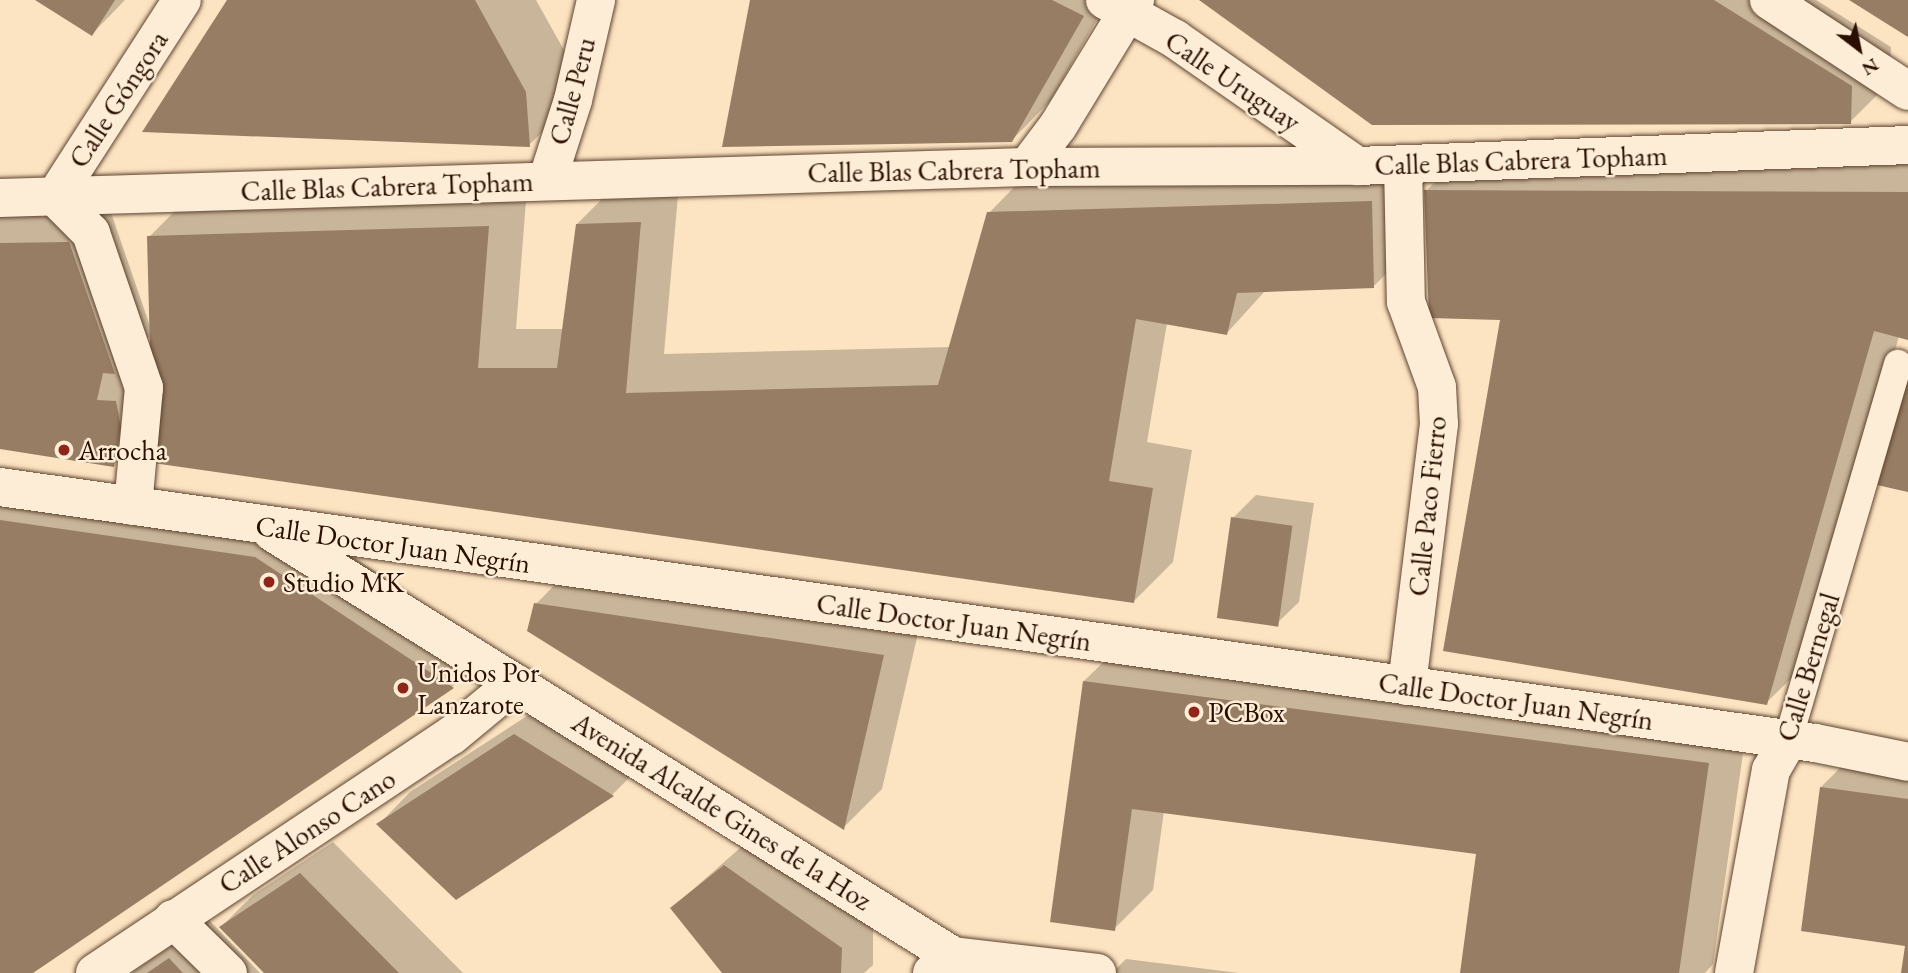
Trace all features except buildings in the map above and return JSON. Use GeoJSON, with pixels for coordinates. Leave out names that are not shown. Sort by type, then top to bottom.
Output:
{"type":"FeatureCollection","features":[{"type":"Feature","properties":{"kind":"main road","name":"Calle Góngora"},"geometry":{"type":"LineString","coordinates":[[20,194],[182,0]]}},
{"type":"Feature","properties":{"kind":"main road","name":"Calle Peru"},"geometry":{"type":"LineString","coordinates":[[547,181],[573,100],[596,0]]}},
{"type":"Feature","properties":{"kind":"main road"},"geometry":{"type":"LineString","coordinates":[[1769,0],[1908,91]]}},
{"type":"Feature","properties":{"kind":"main road"},"geometry":{"type":"LineString","coordinates":[[1027,167],[1058,126],[1122,5]]}},
{"type":"Feature","properties":{"kind":"main road","name":"Calle Uruguay"},"geometry":{"type":"LineString","coordinates":[[1122,5],[1357,166]]}},
{"type":"Feature","properties":{"kind":"main road","name":"Calle Blas Cabrera Topham"},"geometry":{"type":"LineString","coordinates":[[20,194],[1027,167],[1357,166],[1908,145]]}},
{"type":"Feature","properties":{"kind":"main road","name":"Calle Paco Fierro"},"geometry":{"type":"LineString","coordinates":[[1403,164],[1406,302],[1437,387],[1439,424],[1407,686]]}},
{"type":"Feature","properties":{"kind":"main road"},"geometry":{"type":"LineString","coordinates":[[20,194],[91,233],[144,387],[133,506]]}},
{"type":"Feature","properties":{"kind":"main road","name":"Calle Doctor Juan Negrín"},"geometry":{"type":"LineString","coordinates":[[0,487],[1788,740],[1908,761]]}},
{"type":"Feature","properties":{"kind":"main road","name":"Avenida Alcalde Gines de la Hoz"},"geometry":{"type":"LineString","coordinates":[[259,524],[515,683],[949,967]]}},
{"type":"Feature","properties":{"kind":"main road","name":"Calle Alonso Cano"},"geometry":{"type":"LineString","coordinates":[[95,973],[451,736],[515,683]]}},
{"type":"Feature","properties":{"kind":"main road","name":"Calle Bernegal"},"geometry":{"type":"LineString","coordinates":[[1734,973],[1771,770],[1788,740]]}},
{"type":"Feature","properties":{"kind":"main road"},"geometry":{"type":"LineString","coordinates":[[173,919],[228,973]]}},
{"type":"Feature","properties":{"kind":"main road"},"geometry":{"type":"LineString","coordinates":[[949,967],[1097,973]]}},
{"type":"Feature","properties":{"kind":"lane","name":"Calle Bernegal"},"geometry":{"type":"LineString","coordinates":[[1788,740],[1898,364]]}},
{"type":"Feature","properties":{"kind":"place","name":"Arrocha"},"geometry":{"type":"Point","coordinates":[64,450]}},
{"type":"Feature","properties":{"kind":"place","name":"Studio MK"},"geometry":{"type":"Point","coordinates":[269,582]}},
{"type":"Feature","properties":{"kind":"place","name":"Unidos Por Lanzarote"},"geometry":{"type":"Point","coordinates":[403,688]}},
{"type":"Feature","properties":{"kind":"place","name":"PCBox"},"geometry":{"type":"Point","coordinates":[1194,712]}}]}
